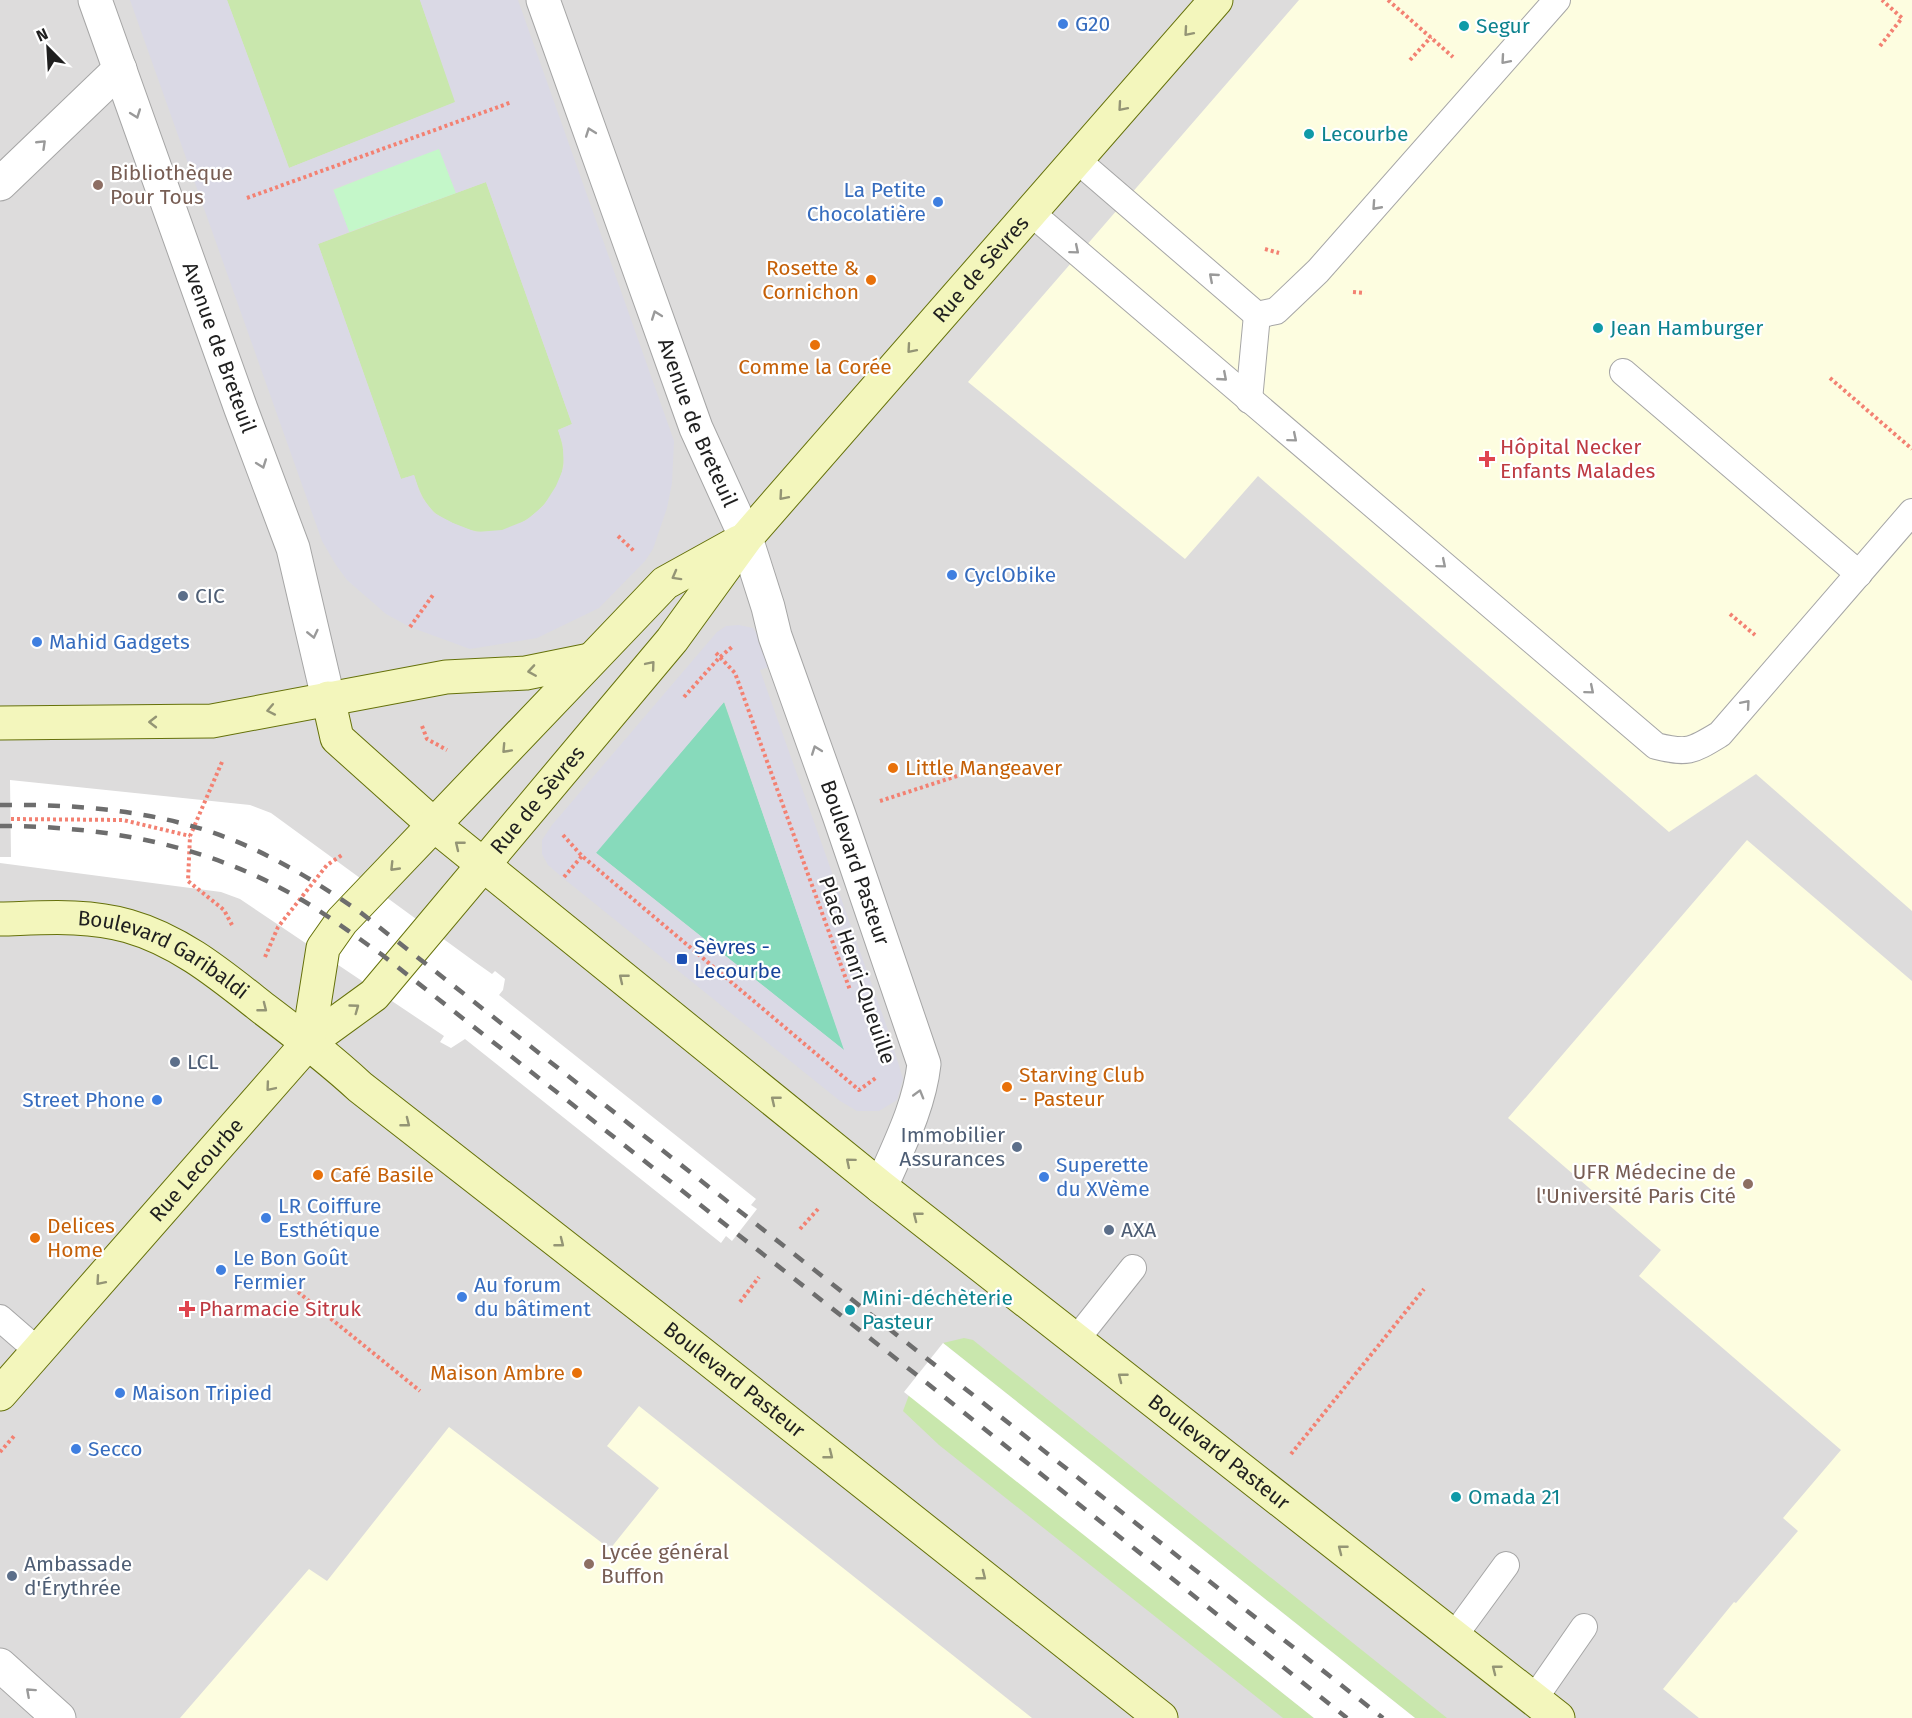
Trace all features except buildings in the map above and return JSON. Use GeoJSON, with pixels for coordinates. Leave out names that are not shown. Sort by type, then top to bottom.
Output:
{"type":"FeatureCollection","features":[{"type":"Feature","properties":{"kind":"main road","name":"Rue de Sèvres"},"geometry":{"type":"LineString","coordinates":[[308,1043],[374,994],[672,640],[746,538],[1216,0]]}},
{"type":"Feature","properties":{"kind":"main road","name":"Rue de Sèvres"},"geometry":{"type":"LineString","coordinates":[[308,1043],[323,948],[342,921],[665,583],[746,538]]}},
{"type":"Feature","properties":{"kind":"main road"},"geometry":{"type":"LineString","coordinates":[[0,723],[212,721],[446,677],[526,672],[590,660]]}},
{"type":"Feature","properties":{"kind":"main road"},"geometry":{"type":"LineString","coordinates":[[328,698],[337,738],[434,825]]}},
{"type":"Feature","properties":{"kind":"main road","name":"Boulevard Pasteur"},"geometry":{"type":"LineString","coordinates":[[434,825],[881,1187],[1546,1708]]}},
{"type":"Feature","properties":{"kind":"main road","name":"Boulevard Garibaldi"},"geometry":{"type":"LineString","coordinates":[[0,919],[87,918],[127,925],[162,938],[204,963],[308,1043]]}},
{"type":"Feature","properties":{"kind":"main road","name":"Boulevard Pasteur"},"geometry":{"type":"LineString","coordinates":[[308,1043],[360,1088],[702,1354],[1161,1718]]}},
{"type":"Feature","properties":{"kind":"main road","name":"Rue Lecourbe"},"geometry":{"type":"LineString","coordinates":[[0,1394],[308,1043]]}},
{"type":"Feature","properties":{"kind":"street","name":"Avenue de Breteuil"},"geometry":{"type":"LineString","coordinates":[[95,0],[292,548],[328,698]]}},
{"type":"Feature","properties":{"kind":"street","name":"Avenue de Breteuil"},"geometry":{"type":"LineString","coordinates":[[543,0],[696,428],[746,538]]}},
{"type":"Feature","properties":{"kind":"street"},"geometry":{"type":"LineString","coordinates":[[0,184],[120,69]]}},
{"type":"Feature","properties":{"kind":"street","name":"Boulevard Pasteur"},"geometry":{"type":"LineString","coordinates":[[746,538],[775,636],[924,1064],[922,1087],[915,1109],[881,1187]]}},
{"type":"Feature","properties":{"kind":"street"},"geometry":{"type":"LineString","coordinates":[[0,1665],[60,1718]]}},
{"type":"Feature","properties":{"kind":"lane"},"geometry":{"type":"LineString","coordinates":[[1257,315],[1276,311],[1318,271],[1557,0]]}},
{"type":"Feature","properties":{"kind":"lane"},"geometry":{"type":"LineString","coordinates":[[1077,160],[1257,315]]}},
{"type":"Feature","properties":{"kind":"lane"},"geometry":{"type":"LineString","coordinates":[[1030,212],[1656,746],[1679,752],[1698,747],[1720,734],[1912,512]]}},
{"type":"Feature","properties":{"kind":"lane"},"geometry":{"type":"LineString","coordinates":[[1248,400],[1257,315]]}},
{"type":"Feature","properties":{"kind":"lane"},"geometry":{"type":"LineString","coordinates":[[1623,372],[1859,574]]}},
{"type":"Feature","properties":{"kind":"lane"},"geometry":{"type":"LineString","coordinates":[[1075,1341],[1133,1268]]}},
{"type":"Feature","properties":{"kind":"lane"},"geometry":{"type":"LineString","coordinates":[[0,1318],[38,1352]]}},
{"type":"Feature","properties":{"kind":"lane"},"geometry":{"type":"LineString","coordinates":[[1454,1636],[1506,1565]]}},
{"type":"Feature","properties":{"kind":"lane"},"geometry":{"type":"LineString","coordinates":[[1546,1708],[1584,1627]]}},
{"type":"Feature","properties":{"kind":"path"},"geometry":{"type":"LineString","coordinates":[[1388,0],[1485,84]]}},
{"type":"Feature","properties":{"kind":"path"},"geometry":{"type":"LineString","coordinates":[[1880,46],[1902,18],[1882,0]]}},
{"type":"Feature","properties":{"kind":"path"},"geometry":{"type":"LineString","coordinates":[[1410,60],[1431,37]]}},
{"type":"Feature","properties":{"kind":"path"},"geometry":{"type":"LineString","coordinates":[[247,198],[512,102]]}},
{"type":"Feature","properties":{"kind":"path"},"geometry":{"type":"LineString","coordinates":[[1830,378],[1912,449]]}},
{"type":"Feature","properties":{"kind":"path"},"geometry":{"type":"LineString","coordinates":[[618,536],[638,555]]}},
{"type":"Feature","properties":{"kind":"path"},"geometry":{"type":"LineString","coordinates":[[410,627],[433,595]]}},
{"type":"Feature","properties":{"kind":"path","name":"Place Henri-Queuille"},"geometry":{"type":"LineString","coordinates":[[719,658],[735,673],[852,997]]}},
{"type":"Feature","properties":{"kind":"path"},"geometry":{"type":"LineString","coordinates":[[427,739],[450,752]]}},
{"type":"Feature","properties":{"kind":"path"},"geometry":{"type":"LineString","coordinates":[[222,762],[190,836],[188,881],[224,910],[232,925]]}},
{"type":"Feature","properties":{"kind":"path"},"geometry":{"type":"LineString","coordinates":[[877,802],[991,765]]}},
{"type":"Feature","properties":{"kind":"path"},"geometry":{"type":"LineString","coordinates":[[11,819],[123,820],[190,836]]}},
{"type":"Feature","properties":{"kind":"path","name":"Place Henri-Queuille"},"geometry":{"type":"LineString","coordinates":[[562,835],[582,856],[859,1090],[881,1075]]}},
{"type":"Feature","properties":{"kind":"path"},"geometry":{"type":"LineString","coordinates":[[563,878],[582,856]]}},
{"type":"Feature","properties":{"kind":"path"},"geometry":{"type":"LineString","coordinates":[[800,1229],[818,1209]]}},
{"type":"Feature","properties":{"kind":"path"},"geometry":{"type":"LineString","coordinates":[[740,1302],[759,1276]]}},
{"type":"Feature","properties":{"kind":"path"},"geometry":{"type":"LineString","coordinates":[[1286,1460],[1424,1289]]}},
{"type":"Feature","properties":{"kind":"path"},"geometry":{"type":"LineString","coordinates":[[298,1292],[420,1391]]}},
{"type":"Feature","properties":{"kind":"shaded area"},"geometry":{"type":"Polygon","coordinates":[[[0,0],[1912,0],[1912,1718],[0,1718],[0,0]]]}},
{"type":"Feature","properties":{"kind":"shaded area"},"geometry":{"type":"Polygon","coordinates":[[[130,0],[227,0],[289,168],[455,102],[420,0],[518,0],[674,441],[672,483],[667,508],[653,549],[645,561],[599,608],[537,638],[470,649],[410,627],[386,614],[347,580],[322,541],[130,0]],[[439,149],[333,189],[349,232],[318,244],[401,479],[414,475],[421,496],[434,513],[453,523],[476,532],[502,530],[527,520],[544,505],[564,467],[563,445],[558,430],[572,424],[486,182],[456,193],[439,149]]]}},
{"type":"Feature","properties":{"kind":"shaded area","name":"Hôpital Necker Enfants Malades"},"geometry":{"type":"Polygon","coordinates":[[[1299,0],[1912,0],[1912,911],[1756,774],[1669,832],[1258,476],[1185,559],[968,382],[1299,0]]]}},
{"type":"Feature","properties":{"kind":"shaded area"},"geometry":{"type":"Polygon","coordinates":[[[739,625],[753,628],[761,640],[771,666],[760,670],[889,1033],[903,1079],[897,1100],[879,1111],[857,1111],[840,1101],[563,878],[548,865],[542,854],[542,840],[552,825],[717,632],[726,626],[739,625]],[[725,703],[596,853],[844,1050],[725,703]]]}},
{"type":"Feature","properties":{"kind":"shaded area","name":"UFR Médecine de l'Université Paris Cité"},"geometry":{"type":"Polygon","coordinates":[[[1747,840],[1912,981],[1912,1718],[1699,1718],[1663,1689],[1734,1602],[1736,1603],[1798,1531],[1783,1518],[1841,1450],[1639,1276],[1661,1250],[1508,1118],[1747,840]]]}},
{"type":"Feature","properties":{"kind":"shaded area","name":"Lycée général Buffon"},"geometry":{"type":"Polygon","coordinates":[[[639,1406],[1032,1718],[180,1718],[309,1569],[327,1581],[449,1427],[610,1549],[659,1488],[607,1446],[639,1406]]]}},
{"type":"Feature","properties":{"kind":"green space"},"geometry":{"type":"Polygon","coordinates":[[[227,0],[420,0],[456,102],[289,168],[227,0]]]}},
{"type":"Feature","properties":{"kind":"green space"},"geometry":{"type":"Polygon","coordinates":[[[439,148],[456,193],[349,232],[333,190],[439,148]]]}},
{"type":"Feature","properties":{"kind":"green space"},"geometry":{"type":"Polygon","coordinates":[[[486,182],[572,424],[558,430],[564,461],[559,480],[543,506],[518,524],[504,530],[489,532],[470,530],[441,517],[426,503],[414,475],[401,479],[318,244],[486,182]]]}},
{"type":"Feature","properties":{"kind":"green space"},"geometry":{"type":"Polygon","coordinates":[[[724,702],[845,1051],[595,852],[724,702]]]}},
{"type":"Feature","properties":{"kind":"green space"},"geometry":{"type":"Polygon","coordinates":[[[964,1338],[973,1340],[1447,1718],[1415,1718],[943,1343],[964,1338]]]}},
{"type":"Feature","properties":{"kind":"green space"},"geometry":{"type":"Polygon","coordinates":[[[909,1395],[1314,1718],[1283,1718],[939,1445],[903,1411],[909,1395]]]}},
{"type":"Feature","properties":{"kind":"pier"},"geometry":{"type":"Polygon","coordinates":[[[10,780],[250,805],[271,813],[475,962],[492,974],[495,971],[505,979],[503,990],[499,995],[756,1199],[751,1205],[757,1209],[732,1241],[726,1236],[721,1243],[465,1039],[451,1048],[440,1042],[444,1036],[240,899],[221,892],[0,863],[0,857],[11,857],[10,780]]]}},
{"type":"Feature","properties":{"kind":"pier"},"geometry":{"type":"Polygon","coordinates":[[[943,1343],[1415,1718],[1314,1718],[904,1392],[943,1343]]]}},
{"type":"Feature","properties":{"kind":"railway"},"geometry":{"type":"LineString","coordinates":[[0,805],[114,810],[170,820],[225,837],[260,852],[295,870],[344,901],[1383,1718]]}},
{"type":"Feature","properties":{"kind":"railway"},"geometry":{"type":"LineString","coordinates":[[0,826],[40,827],[118,835],[194,852],[267,881],[322,913],[381,954],[918,1376],[1347,1718]]}},
{"type":"Feature","properties":{"kind":"place","name":"G20"},"geometry":{"type":"Point","coordinates":[1063,24]}},
{"type":"Feature","properties":{"kind":"place","name":"Segur"},"geometry":{"type":"Point","coordinates":[1464,26]}},
{"type":"Feature","properties":{"kind":"place","name":"Lecourbe"},"geometry":{"type":"Point","coordinates":[1309,134]}},
{"type":"Feature","properties":{"kind":"place","name":"Bibliothèque Pour Tous"},"geometry":{"type":"Point","coordinates":[98,185]}},
{"type":"Feature","properties":{"kind":"place","name":"La Petite Chocolatière"},"geometry":{"type":"Point","coordinates":[938,202]}},
{"type":"Feature","properties":{"kind":"place","name":"Rosette & Cornichon"},"geometry":{"type":"Point","coordinates":[871,280]}},
{"type":"Feature","properties":{"kind":"place","name":"Jean Hamburger"},"geometry":{"type":"Point","coordinates":[1598,328]}},
{"type":"Feature","properties":{"kind":"place","name":"Comme la Corée"},"geometry":{"type":"Point","coordinates":[815,345]}},
{"type":"Feature","properties":{"kind":"place","name":"Hôpital Necker Enfants Malades"},"geometry":{"type":"Point","coordinates":[1487,459]}},
{"type":"Feature","properties":{"kind":"place","name":"CyclObike"},"geometry":{"type":"Point","coordinates":[952,575]}},
{"type":"Feature","properties":{"kind":"place","name":"CIC"},"geometry":{"type":"Point","coordinates":[183,596]}},
{"type":"Feature","properties":{"kind":"place","name":"Mahid Gadgets"},"geometry":{"type":"Point","coordinates":[37,642]}},
{"type":"Feature","properties":{"kind":"place","name":"Little Mangeaver"},"geometry":{"type":"Point","coordinates":[893,768]}},
{"type":"Feature","properties":{"kind":"place","name":"Sèvres - Lecourbe"},"geometry":{"type":"Point","coordinates":[682,959]}},
{"type":"Feature","properties":{"kind":"place","name":"LCL"},"geometry":{"type":"Point","coordinates":[175,1062]}},
{"type":"Feature","properties":{"kind":"place","name":"Starving Club - Pasteur"},"geometry":{"type":"Point","coordinates":[1007,1087]}},
{"type":"Feature","properties":{"kind":"place","name":"Street Phone"},"geometry":{"type":"Point","coordinates":[157,1100]}},
{"type":"Feature","properties":{"kind":"place","name":"Immobilier Assurances"},"geometry":{"type":"Point","coordinates":[1017,1147]}},
{"type":"Feature","properties":{"kind":"place","name":"Café Basile"},"geometry":{"type":"Point","coordinates":[318,1175]}},
{"type":"Feature","properties":{"kind":"place","name":"Superette du XVème"},"geometry":{"type":"Point","coordinates":[1044,1177]}},
{"type":"Feature","properties":{"kind":"place","name":"UFR Médecine de l'Université Paris Cité"},"geometry":{"type":"Point","coordinates":[1748,1184]}},
{"type":"Feature","properties":{"kind":"place","name":"LR Coiffure Esthétique"},"geometry":{"type":"Point","coordinates":[266,1218]}},
{"type":"Feature","properties":{"kind":"place","name":"AXA"},"geometry":{"type":"Point","coordinates":[1109,1230]}},
{"type":"Feature","properties":{"kind":"place","name":"Delices Home"},"geometry":{"type":"Point","coordinates":[35,1238]}},
{"type":"Feature","properties":{"kind":"place","name":"Le Bon Goût Fermier"},"geometry":{"type":"Point","coordinates":[221,1270]}},
{"type":"Feature","properties":{"kind":"place","name":"Au forum du bâtiment"},"geometry":{"type":"Point","coordinates":[462,1297]}},
{"type":"Feature","properties":{"kind":"place","name":"Pharmacie Sitruk"},"geometry":{"type":"Point","coordinates":[187,1309]}},
{"type":"Feature","properties":{"kind":"place","name":"Mini-déchèterie Pasteur"},"geometry":{"type":"Point","coordinates":[850,1310]}},
{"type":"Feature","properties":{"kind":"place","name":"Maison Ambre"},"geometry":{"type":"Point","coordinates":[577,1373]}},
{"type":"Feature","properties":{"kind":"place","name":"Maison Tripied"},"geometry":{"type":"Point","coordinates":[120,1393]}},
{"type":"Feature","properties":{"kind":"place","name":"Secco"},"geometry":{"type":"Point","coordinates":[76,1449]}},
{"type":"Feature","properties":{"kind":"place","name":"Omada 21"},"geometry":{"type":"Point","coordinates":[1456,1497]}},
{"type":"Feature","properties":{"kind":"place","name":"Lycée général Buffon"},"geometry":{"type":"Point","coordinates":[589,1564]}},
{"type":"Feature","properties":{"kind":"place","name":"Ambassade d'Érythrée"},"geometry":{"type":"Point","coordinates":[12,1576]}}]}
